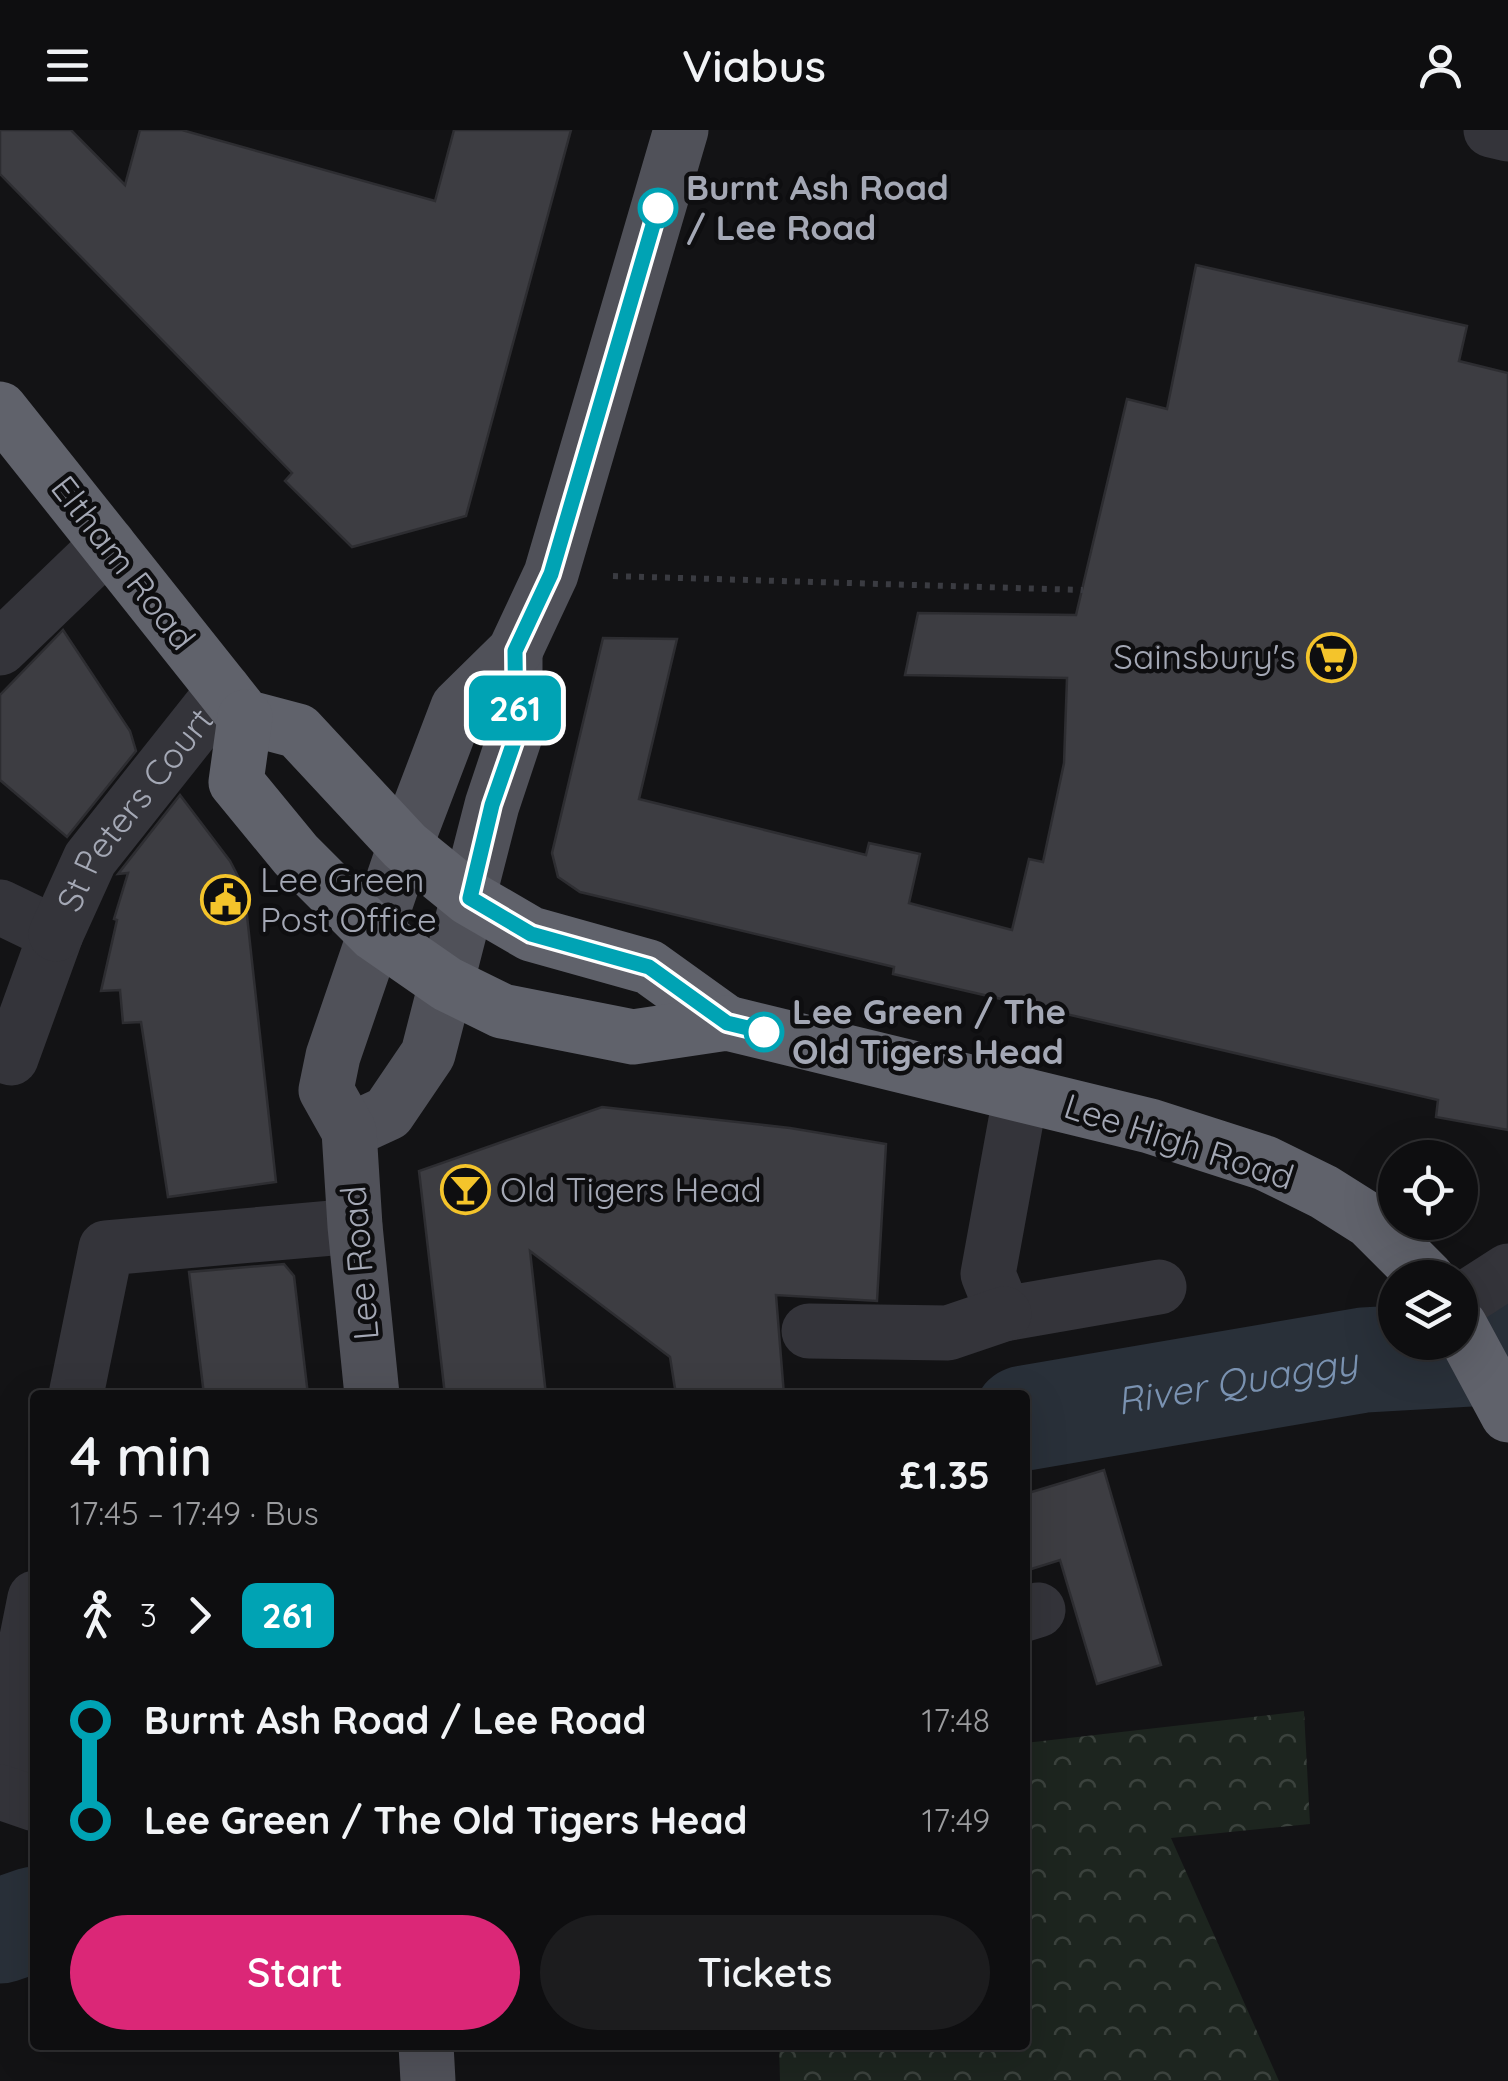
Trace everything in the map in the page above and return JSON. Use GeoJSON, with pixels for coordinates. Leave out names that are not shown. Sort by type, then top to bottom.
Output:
{"type":"FeatureCollection","features":[{"type":"Feature","properties":{"kind":"highway","name":"Eltham Road"},"geometry":{"type":"LineString","coordinates":[[0,409],[234,704]]}},
{"type":"Feature","properties":{"kind":"highway"},"geometry":{"type":"LineString","coordinates":[[375,934],[296,855],[236,782],[234,704],[298,732],[406,846],[470,898]]}},
{"type":"Feature","properties":{"kind":"highway","name":"Lee High Road"},"geometry":{"type":"LineString","coordinates":[[470,898],[531,934],[649,967],[727,1023],[1150,1126],[1265,1163],[1324,1192],[1370,1222],[1409,1260]]}},
{"type":"Feature","properties":{"kind":"highway","name":"Lee High Road"},"geometry":{"type":"LineString","coordinates":[[375,934],[447,984],[502,1011],[633,1038],[727,1023]]}},
{"type":"Feature","properties":{"kind":"highway"},"geometry":{"type":"LineString","coordinates":[[1478,1360],[1505,1410]]}},
{"type":"Feature","properties":{"kind":"main road"},"geometry":{"type":"LineString","coordinates":[[349,1131],[388,1113],[428,1054],[492,805],[516,736],[515,651],[551,574],[681,130]]}},
{"type":"Feature","properties":{"kind":"main road","name":"Lee Road"},"geometry":{"type":"LineString","coordinates":[[371,1390],[354,1226],[349,1131],[326,1090],[333,1056],[375,934],[458,707],[515,651]]}},
{"type":"Feature","properties":{"kind":"main road"},"geometry":{"type":"LineString","coordinates":[[426,2050],[428,2081]]}},
{"type":"Feature","properties":{"kind":"street"},"geometry":{"type":"LineString","coordinates":[[1492,130],[1508,134]]}},
{"type":"Feature","properties":{"kind":"street"},"geometry":{"type":"LineString","coordinates":[[0,648],[108,544]]}},
{"type":"Feature","properties":{"kind":"street","name":"St Peters Court"},"geometry":{"type":"LineString","coordinates":[[11,1058],[56,934],[90,859],[234,704]]}},
{"type":"Feature","properties":{"kind":"street","name":"St Peters Court"},"geometry":{"type":"LineString","coordinates":[[0,906],[56,934]]}},
{"type":"Feature","properties":{"kind":"street"},"geometry":{"type":"LineString","coordinates":[[1004,1314],[988,1274],[1020,1093]]}},
{"type":"Feature","properties":{"kind":"street"},"geometry":{"type":"LineString","coordinates":[[77,1390],[106,1248],[354,1226]]}},
{"type":"Feature","properties":{"kind":"street"},"geometry":{"type":"LineString","coordinates":[[1478,1290],[1508,1270]]}},
{"type":"Feature","properties":{"kind":"street"},"geometry":{"type":"LineString","coordinates":[[808,1331],[948,1333],[1004,1314],[1158,1287]]}},
{"type":"Feature","properties":{"kind":"street"},"geometry":{"type":"LineString","coordinates":[[0,1772],[30,1623]]}},
{"type":"Feature","properties":{"kind":"street"},"geometry":{"type":"LineString","coordinates":[[0,1792],[30,1802]]}},
{"type":"Feature","properties":{"kind":"path"},"geometry":{"type":"LineString","coordinates":[[612,576],[1083,590]]}},
{"type":"Feature","properties":{"kind":"green space"},"geometry":{"type":"Polygon","coordinates":[[[1304,1711],[1310,1824],[1171,1838],[1279,2081],[780,2081],[779,2050],[1030,2050],[1030,1742],[1304,1711]]]}},
{"type":"Feature","properties":{"kind":"building"},"geometry":{"type":"Polygon","coordinates":[[[0,130],[71,130],[125,185],[140,130],[182,130],[435,201],[454,130],[571,130],[466,516],[352,547],[285,481],[292,473],[0,174],[0,130]]]}},
{"type":"Feature","properties":{"kind":"building","name":"Sainsbury's"},"geometry":{"type":"Polygon","coordinates":[[[1196,265],[1467,326],[1459,361],[1508,373],[1508,1130],[1436,1117],[1438,1100],[893,974],[894,967],[580,892],[558,877],[552,853],[603,638],[677,639],[639,799],[866,855],[869,843],[920,854],[909,903],[1012,930],[1029,859],[1043,862],[1064,763],[1067,678],[905,675],[918,613],[1076,615],[1127,399],[1167,409],[1196,265]]]}},
{"type":"Feature","properties":{"kind":"building"},"geometry":{"type":"Polygon","coordinates":[[[63,630],[130,731],[136,751],[67,837],[0,780],[0,695],[63,630]]]}},
{"type":"Feature","properties":{"kind":"building"},"geometry":{"type":"Polygon","coordinates":[[[180,795],[230,861],[244,888],[276,1182],[168,1197],[141,1022],[123,1023],[120,990],[101,991],[117,920],[114,919],[128,873],[118,874],[180,795]]]}},
{"type":"Feature","properties":{"kind":"building"},"geometry":{"type":"Polygon","coordinates":[[[602,1107],[790,1128],[886,1144],[877,1301],[776,1295],[784,1390],[675,1390],[670,1357],[530,1251],[545,1390],[444,1390],[419,1171],[602,1107]]]}},
{"type":"Feature","properties":{"kind":"building"},"geometry":{"type":"Polygon","coordinates":[[[284,1264],[294,1276],[307,1390],[203,1390],[189,1272],[284,1264]]]}},
{"type":"Feature","properties":{"kind":"building"},"geometry":{"type":"Polygon","coordinates":[[[1104,1470],[1161,1665],[1097,1684],[1060,1560],[1030,1569],[1030,1492],[1104,1470]]]}},
{"type":"Feature","properties":{"kind":"waterway","name":"River Quaggy"},"geometry":{"type":"LineString","coordinates":[[1030,1417],[1364,1360],[1508,1352]]}},
{"type":"Feature","properties":{"kind":"waterway","name":"River Quaggy"},"geometry":{"type":"LineString","coordinates":[[0,1931],[30,1921]]}},
{"type":"Feature","properties":{"kind":"bus line","name":"261"},"geometry":{"type":"LineString","coordinates":[[658,208],[551,574],[515,651],[516,736],[492,805],[470,898],[531,934],[649,967],[727,1023],[764,1032]]}},
{"type":"Feature","properties":{"kind":"place","name":"Burnt Ash Road / Lee Road"},"geometry":{"type":"Point","coordinates":[658,208]}},
{"type":"Feature","properties":{"kind":"place","name":"Sainsbury's"},"geometry":{"type":"Point","coordinates":[1331,657]}},
{"type":"Feature","properties":{"kind":"place","name":"Lee Green Post Office"},"geometry":{"type":"Point","coordinates":[225,900]}},
{"type":"Feature","properties":{"kind":"place","name":"Lee Green / The Old Tigers Head"},"geometry":{"type":"Point","coordinates":[764,1032]}},
{"type":"Feature","properties":{"kind":"place","name":"Old Tigers Head"},"geometry":{"type":"Point","coordinates":[465,1190]}}]}
